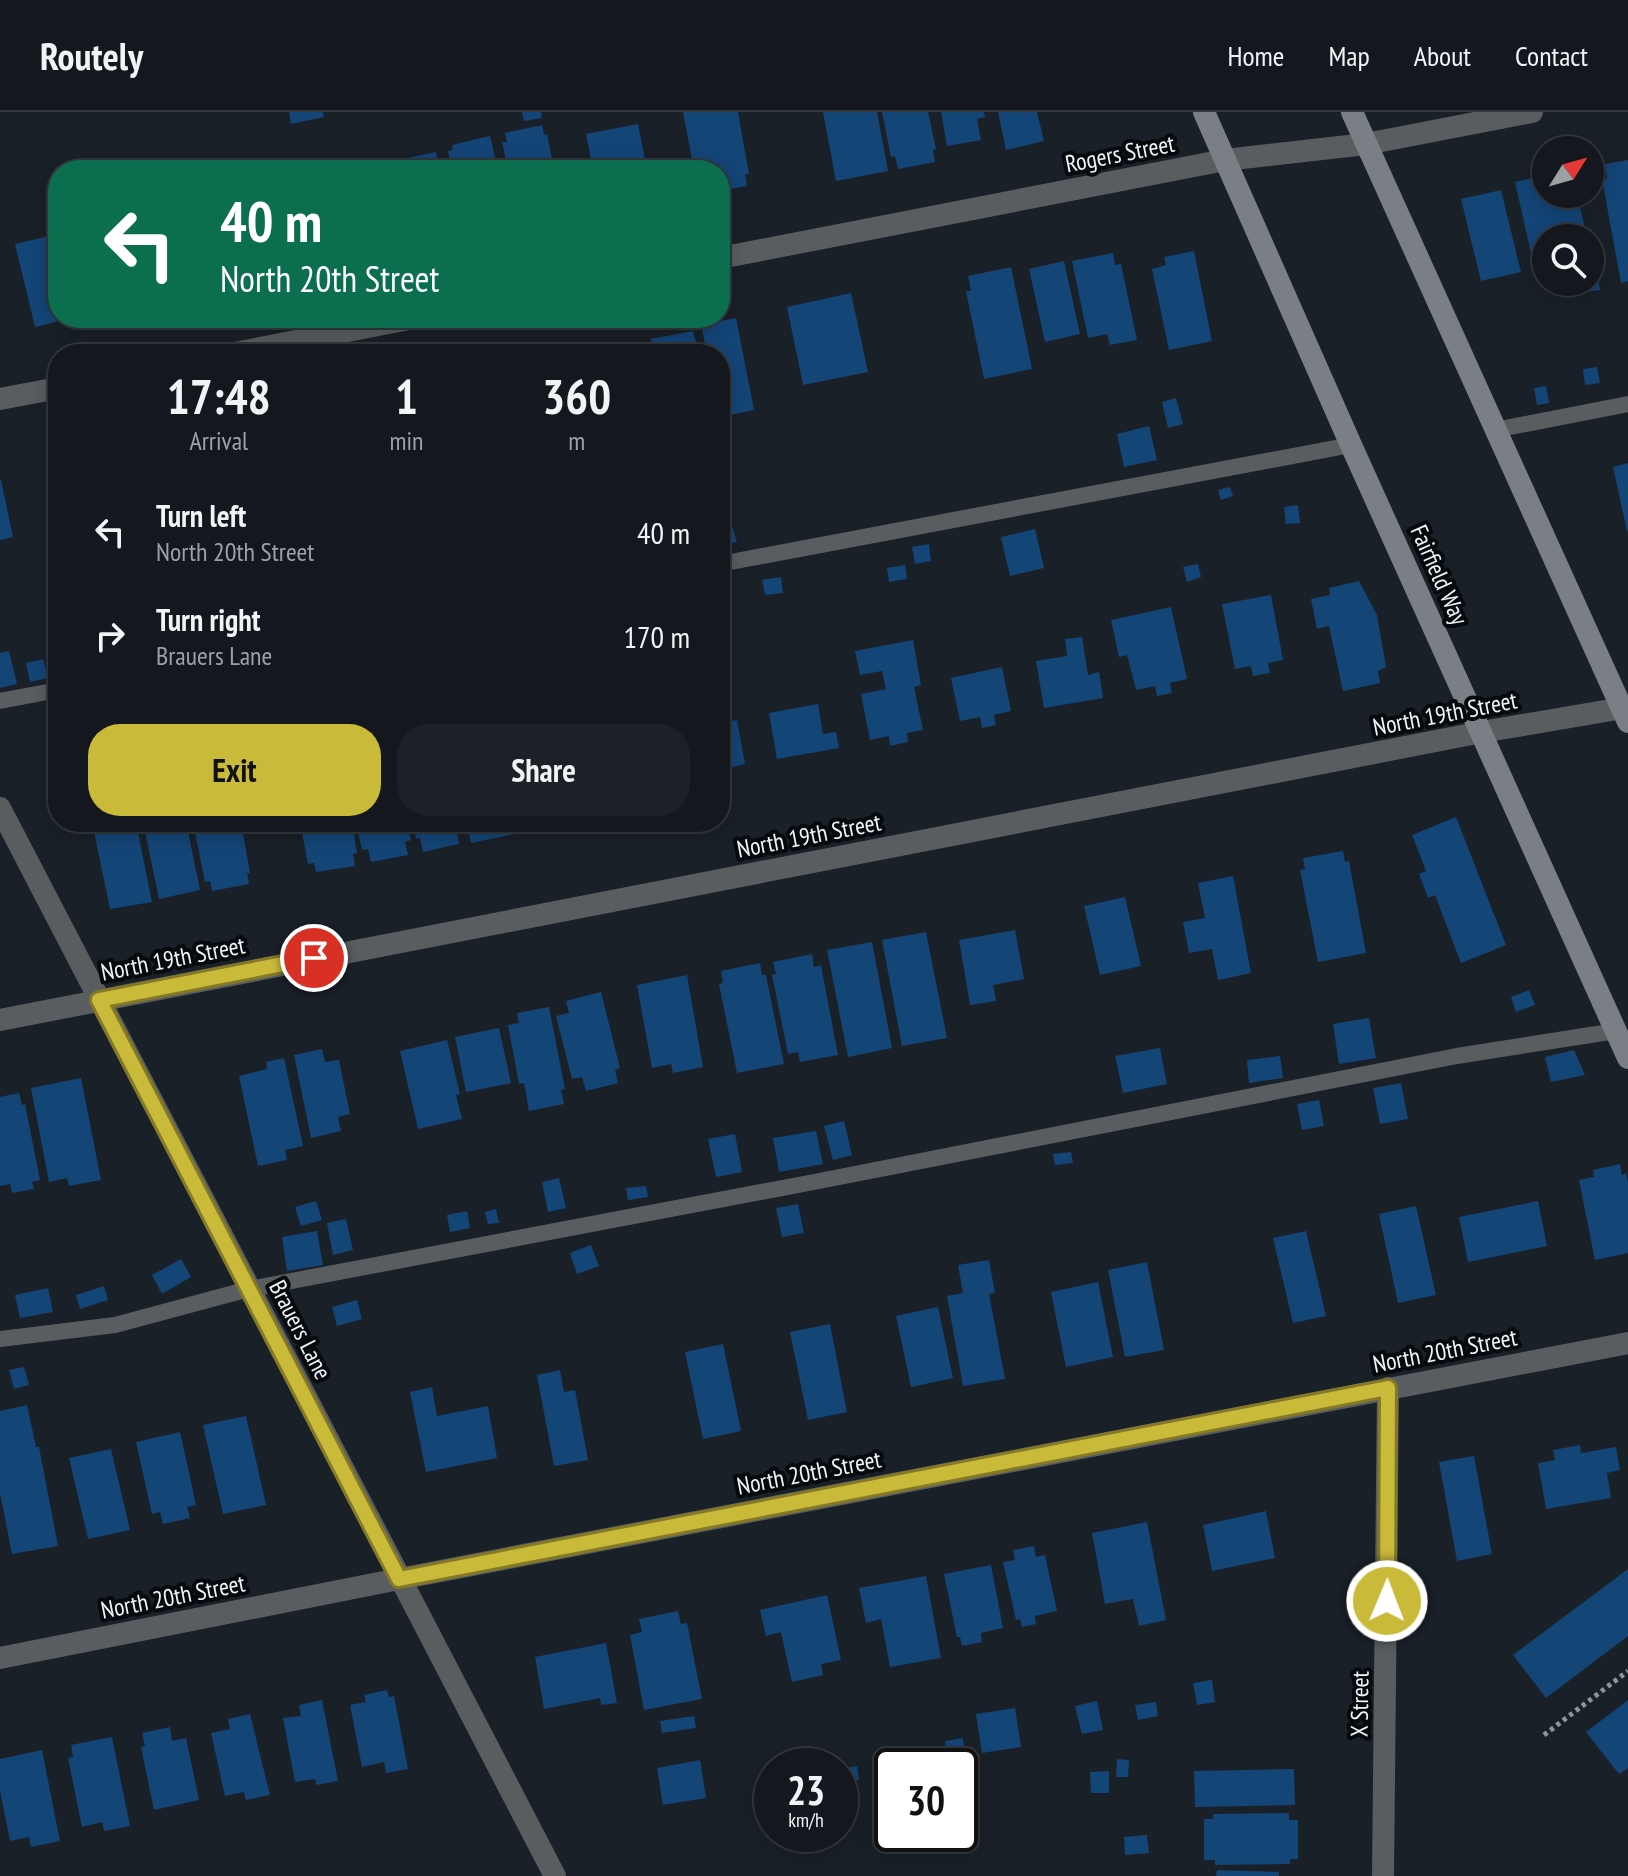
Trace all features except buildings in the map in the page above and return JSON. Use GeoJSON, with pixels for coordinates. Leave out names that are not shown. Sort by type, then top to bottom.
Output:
{"type":"FeatureCollection","features":[{"type":"Feature","properties":{"kind":"main road","name":"Fairfield Way"},"geometry":{"type":"LineString","coordinates":[[1204,112],[1628,1058]]}},
{"type":"Feature","properties":{"kind":"main road"},"geometry":{"type":"LineString","coordinates":[[1352,112],[1626,712]]}},
{"type":"Feature","properties":{"kind":"street","name":"Rogers Street"},"geometry":{"type":"LineString","coordinates":[[730,256],[1225,160],[1366,144],[1532,112]]}},
{"type":"Feature","properties":{"kind":"street"},"geometry":{"type":"LineString","coordinates":[[281,344],[363,328]]}},
{"type":"Feature","properties":{"kind":"street"},"geometry":{"type":"LineString","coordinates":[[0,399],[48,390]]}},
{"type":"Feature","properties":{"kind":"street","name":"North 19th Street"},"geometry":{"type":"LineString","coordinates":[[0,1020],[1482,732],[1626,712]]}},
{"type":"Feature","properties":{"kind":"street","name":"Brauers Lane"},"geometry":{"type":"LineString","coordinates":[[0,808],[555,1876]]}},
{"type":"Feature","properties":{"kind":"street","name":"North 20th Street"},"geometry":{"type":"LineString","coordinates":[[0,1658],[1628,1343]]}},
{"type":"Feature","properties":{"kind":"street","name":"X Street"},"geometry":{"type":"LineString","coordinates":[[1383,1876],[1388,1388]]}},
{"type":"Feature","properties":{"kind":"lane"},"geometry":{"type":"LineString","coordinates":[[1495,430],[1628,404]]}},
{"type":"Feature","properties":{"kind":"lane"},"geometry":{"type":"LineString","coordinates":[[730,562],[1351,445]]}},
{"type":"Feature","properties":{"kind":"lane"},"geometry":{"type":"LineString","coordinates":[[0,701],[48,692]]}},
{"type":"Feature","properties":{"kind":"lane"},"geometry":{"type":"LineString","coordinates":[[0,1339],[115,1325],[249,1289],[1457,1056],[1616,1031]]}},
{"type":"Feature","properties":{"kind":"path"},"geometry":{"type":"LineString","coordinates":[[1544,1735],[1628,1671]]}},
{"type":"Feature","properties":{"kind":"route"},"geometry":{"type":"LineString","coordinates":[[314,958],[99,1000],[399,1579],[1388,1388],[1387,1601]]}}]}
